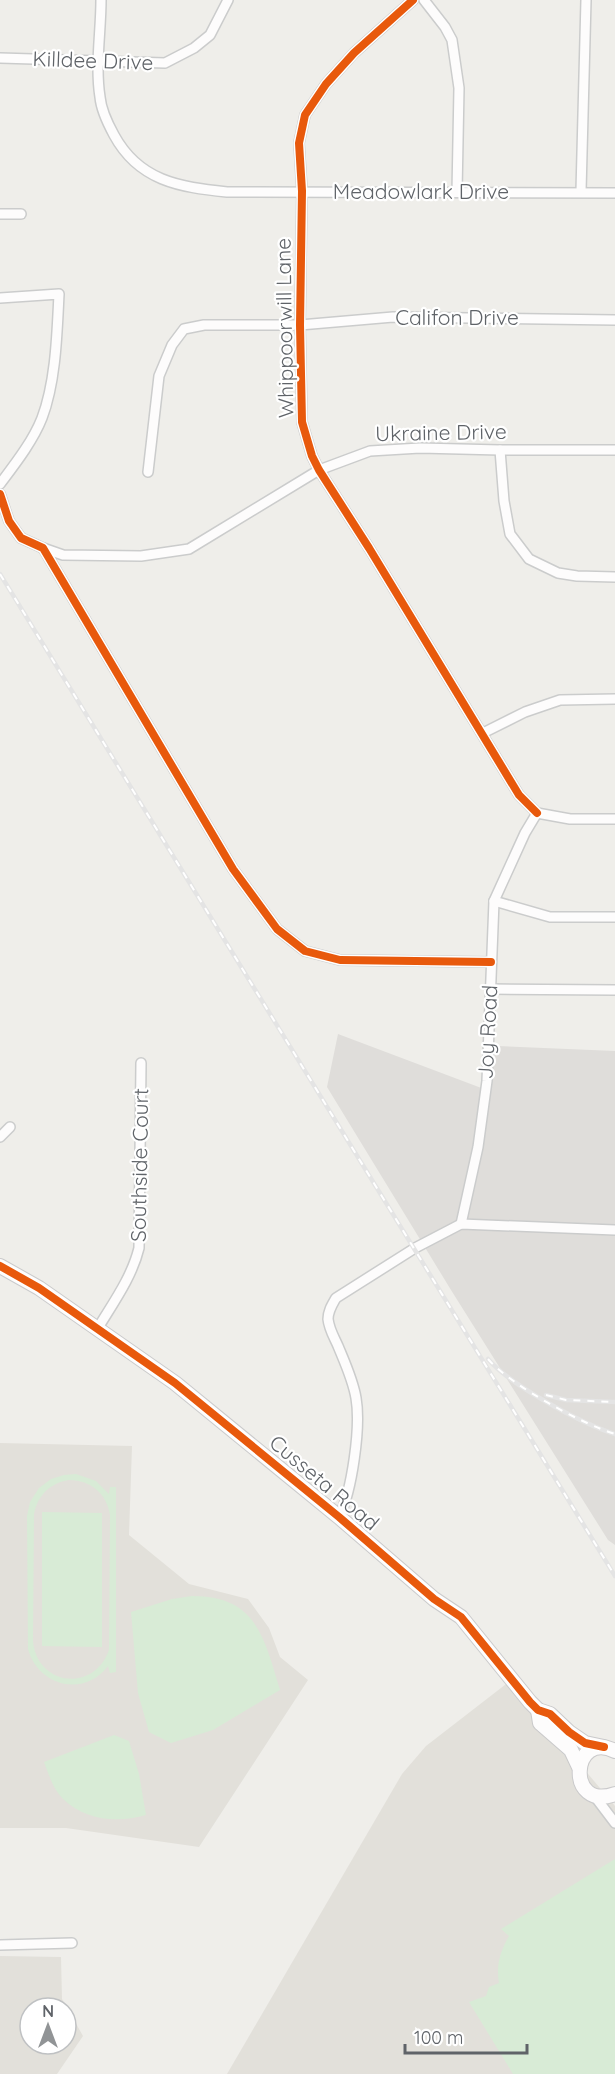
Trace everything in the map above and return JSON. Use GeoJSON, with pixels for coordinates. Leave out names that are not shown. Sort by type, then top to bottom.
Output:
{"type":"FeatureCollection","features":[{"type":"Feature","properties":{"kind":"street","name":"Meadowlark Drive"},"geometry":{"type":"LineString","coordinates":[[101,0],[100,98],[109,126],[122,150],[140,168],[157,177],[177,184],[227,192],[581,191],[615,193]]}},
{"type":"Feature","properties":{"kind":"street","name":"Killdee Drive"},"geometry":{"type":"LineString","coordinates":[[0,58],[165,63],[194,48],[210,35],[228,0]]}},
{"type":"Feature","properties":{"kind":"street","name":"Whippoorwill Lane"},"geometry":{"type":"LineString","coordinates":[[413,0],[354,53],[314,99],[305,115],[299,143],[302,191],[300,325],[302,422],[312,456],[319,470],[483,733],[519,795],[537,813]]}},
{"type":"Feature","properties":{"kind":"street"},"geometry":{"type":"LineString","coordinates":[[424,0],[452,40],[459,88],[458,192]]}},
{"type":"Feature","properties":{"kind":"street"},"geometry":{"type":"LineString","coordinates":[[581,191],[585,0]]}},
{"type":"Feature","properties":{"kind":"street"},"geometry":{"type":"LineString","coordinates":[[0,214],[21,214]]}},
{"type":"Feature","properties":{"kind":"street"},"geometry":{"type":"LineString","coordinates":[[0,298],[59,294],[52,378],[42,418],[0,484]]}},
{"type":"Feature","properties":{"kind":"street","name":"Califon Drive"},"geometry":{"type":"LineString","coordinates":[[148,472],[159,376],[172,345],[184,329],[204,325],[300,325],[393,317],[615,320]]}},
{"type":"Feature","properties":{"kind":"street","name":"Ukraine Drive"},"geometry":{"type":"LineString","coordinates":[[42,548],[63,555],[141,556],[189,549],[319,470],[370,451],[420,448],[615,450]]}},
{"type":"Feature","properties":{"kind":"street"},"geometry":{"type":"LineString","coordinates":[[501,450],[504,501],[510,534],[529,559],[558,573],[615,577]]}},
{"type":"Feature","properties":{"kind":"street"},"geometry":{"type":"LineString","coordinates":[[0,494],[9,521],[21,538],[42,548],[233,869],[277,929],[305,951],[340,960],[491,962]]}},
{"type":"Feature","properties":{"kind":"street"},"geometry":{"type":"LineString","coordinates":[[483,733],[525,712],[560,700],[615,699]]}},
{"type":"Feature","properties":{"kind":"street"},"geometry":{"type":"LineString","coordinates":[[537,813],[570,819],[615,819]]}},
{"type":"Feature","properties":{"kind":"street","name":"Joy Road"},"geometry":{"type":"LineString","coordinates":[[460,1224],[478,1147],[487,1081],[494,901],[537,813]]}},
{"type":"Feature","properties":{"kind":"street"},"geometry":{"type":"LineString","coordinates":[[494,901],[550,917],[615,917]]}},
{"type":"Feature","properties":{"kind":"street"},"geometry":{"type":"LineString","coordinates":[[491,989],[615,990]]}},
{"type":"Feature","properties":{"kind":"street","name":"Southside Court"},"geometry":{"type":"LineString","coordinates":[[98,1328],[129,1276],[139,1248],[141,1063]]}},
{"type":"Feature","properties":{"kind":"street"},"geometry":{"type":"LineString","coordinates":[[0,1137],[10,1127]]}},
{"type":"Feature","properties":{"kind":"street"},"geometry":{"type":"LineString","coordinates":[[339,1517],[347,1498],[351,1479],[357,1414],[351,1376],[330,1329],[328,1317],[336,1298],[415,1248],[460,1224],[615,1230]]}},
{"type":"Feature","properties":{"kind":"street","name":"Cusseta Road"},"geometry":{"type":"LineString","coordinates":[[0,1266],[39,1288],[175,1383],[339,1517],[434,1599],[461,1617],[538,1710],[550,1714],[585,1743],[609,1749]]}},
{"type":"Feature","properties":{"kind":"street","name":"Cusseta Road"},"geometry":{"type":"LineString","coordinates":[[538,1710],[540,1723],[571,1750],[579,1767],[581,1783],[593,1794],[615,1822]]}},
{"type":"Feature","properties":{"kind":"street","name":"Cusseta Road"},"geometry":{"type":"LineString","coordinates":[[579,1767],[588,1753],[609,1749]]}},
{"type":"Feature","properties":{"kind":"street"},"geometry":{"type":"LineString","coordinates":[[593,1794],[600,1797],[615,1794]]}},
{"type":"Feature","properties":{"kind":"street"},"geometry":{"type":"LineString","coordinates":[[0,1944],[72,1943]]}},
{"type":"Feature","properties":{"kind":"shaded area"},"geometry":{"type":"Polygon","coordinates":[[[338,1034],[484,1089],[497,1046],[615,1051],[615,1545],[608,1540],[327,1087],[338,1034]]]}},
{"type":"Feature","properties":{"kind":"shaded area"},"geometry":{"type":"Polygon","coordinates":[[[0,1443],[132,1446],[129,1535],[189,1584],[248,1599],[269,1628],[280,1657],[308,1680],[199,1847],[66,1828],[0,1828],[0,1443]]]}},
{"type":"Feature","properties":{"kind":"shaded area"},"geometry":{"type":"Polygon","coordinates":[[[510,1681],[615,1806],[615,2074],[227,2074],[402,1774],[426,1746],[510,1681]]]}},
{"type":"Feature","properties":{"kind":"shaded area"},"geometry":{"type":"Polygon","coordinates":[[[0,1956],[61,1957],[62,1996],[18,1996],[18,2056],[69,2056],[57,2074],[0,2074],[0,1956]]]}},
{"type":"Feature","properties":{"kind":"shaded area"},"geometry":{"type":"Polygon","coordinates":[[[78,2027],[83,2036],[78,2043],[78,2027]]]}},
{"type":"Feature","properties":{"kind":"green space"},"geometry":{"type":"Polygon","coordinates":[[[76,1474],[96,1481],[109,1494],[110,1487],[116,1487],[116,1672],[110,1673],[108,1666],[98,1676],[87,1682],[75,1684],[51,1679],[41,1672],[33,1662],[28,1649],[27,1516],[30,1502],[39,1488],[51,1479],[76,1474]],[[69,1480],[51,1487],[38,1501],[34,1514],[33,1641],[37,1656],[44,1667],[55,1675],[67,1678],[79,1678],[91,1673],[102,1664],[109,1650],[110,1515],[102,1495],[91,1486],[69,1480]]]}},
{"type":"Feature","properties":{"kind":"green space"},"geometry":{"type":"Polygon","coordinates":[[[42,1512],[102,1513],[102,1647],[42,1646],[42,1512]]]}},
{"type":"Feature","properties":{"kind":"green space"},"geometry":{"type":"Polygon","coordinates":[[[192,1596],[214,1598],[231,1603],[244,1612],[262,1637],[280,1690],[213,1730],[171,1743],[149,1732],[138,1693],[131,1612],[172,1599],[192,1596]]]}},
{"type":"Feature","properties":{"kind":"green space"},"geometry":{"type":"Polygon","coordinates":[[[114,1735],[129,1741],[139,1774],[146,1815],[113,1819],[82,1812],[63,1799],[44,1762],[114,1735]]]}},
{"type":"Feature","properties":{"kind":"green space"},"geometry":{"type":"Polygon","coordinates":[[[615,1859],[615,2074],[513,2074],[469,2002],[486,1996],[489,1987],[499,1983],[500,1959],[509,1936],[501,1929],[615,1859]]]}},
{"type":"Feature","properties":{"kind":"railway"},"geometry":{"type":"LineString","coordinates":[[0,574],[615,1576]]}},
{"type":"Feature","properties":{"kind":"railway"},"geometry":{"type":"LineString","coordinates":[[488,1359],[529,1392],[584,1422],[615,1434]]}},
{"type":"Feature","properties":{"kind":"railway"},"geometry":{"type":"LineString","coordinates":[[546,1395],[566,1400],[615,1402]]}},
{"type":"Feature","properties":{"kind":"cycle path"},"geometry":{"type":"LineString","coordinates":[[413,0],[354,53],[326,84],[305,115],[299,143],[302,191],[300,325],[302,422],[312,456],[319,470],[519,795],[537,813]]}},
{"type":"Feature","properties":{"kind":"cycle path"},"geometry":{"type":"LineString","coordinates":[[0,494],[9,521],[21,538],[43,548],[233,869],[277,929],[305,951],[340,960],[491,962]]}},
{"type":"Feature","properties":{"kind":"cycle path"},"geometry":{"type":"LineString","coordinates":[[0,1266],[39,1288],[175,1383],[339,1517],[434,1599],[461,1617],[538,1710],[550,1714],[585,1743],[604,1747]]}}]}
